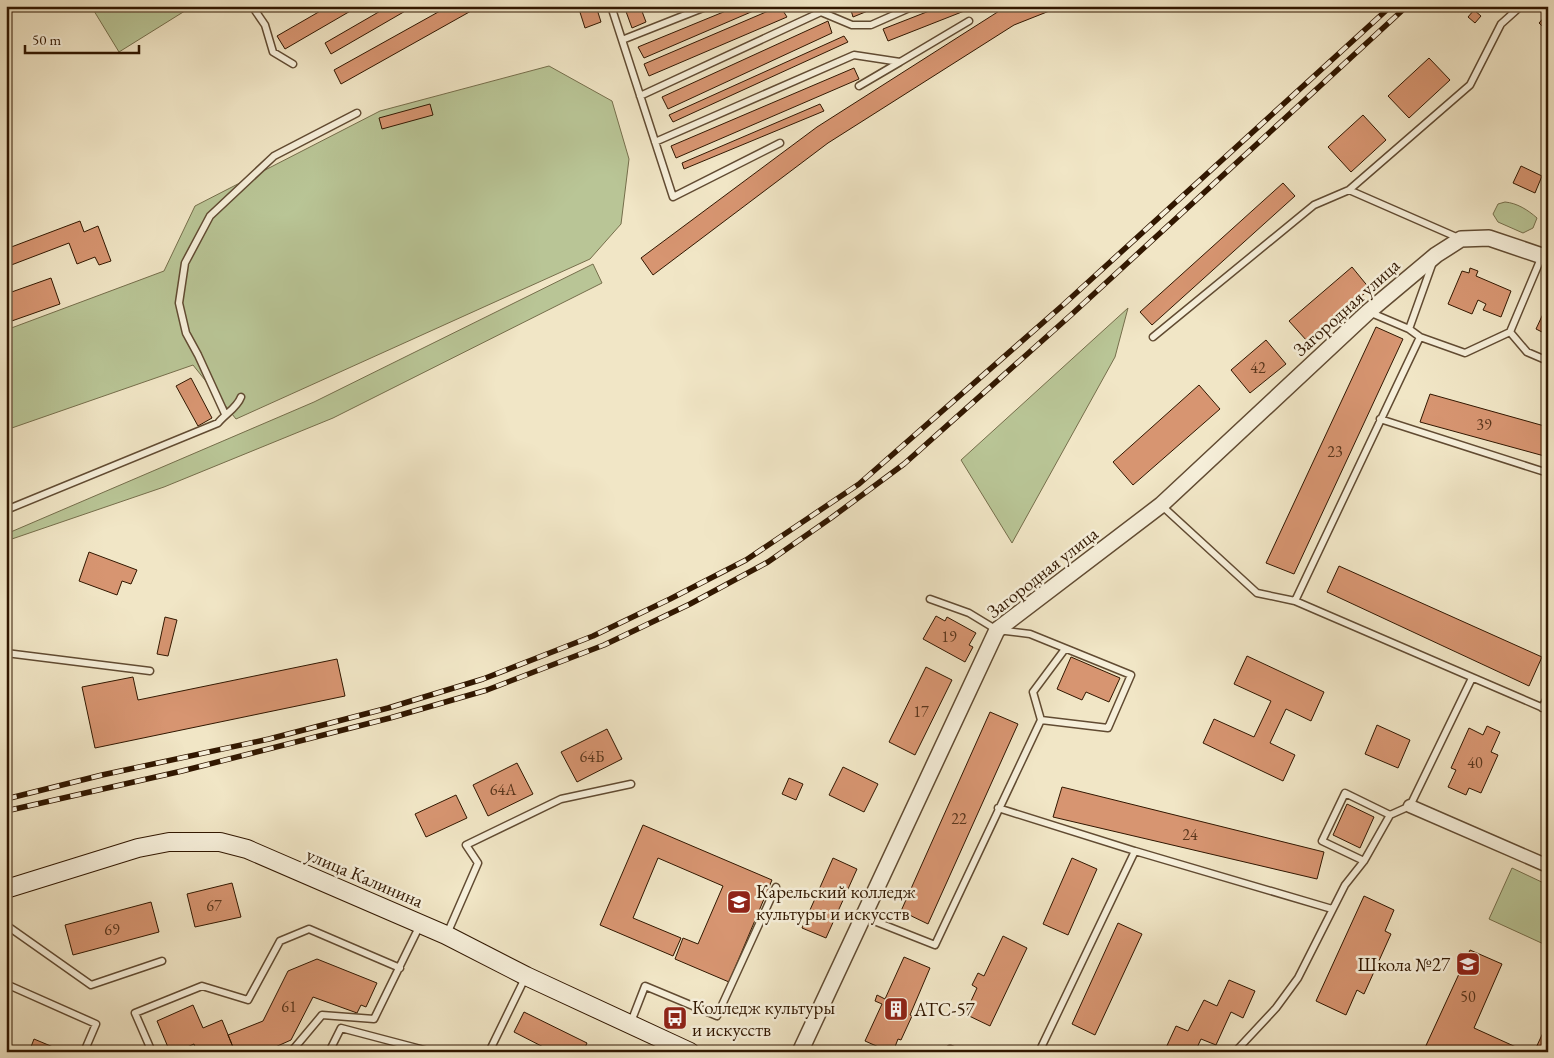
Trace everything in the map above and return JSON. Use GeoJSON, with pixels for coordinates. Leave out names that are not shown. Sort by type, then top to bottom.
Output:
{"type":"FeatureCollection","features":[{"type":"Feature","properties":{"kind":"main road","name":"улица Калинина"},"geometry":{"type":"LineString","coordinates":[[7,889],[138,848],[169,842],[220,842],[247,849],[446,935],[526,976],[690,1052]]}},
{"type":"Feature","properties":{"kind":"street"},"geometry":{"type":"LineString","coordinates":[[1461,239],[1489,238],[1545,257]]}},
{"type":"Feature","properties":{"kind":"street","name":"Загородная улица"},"geometry":{"type":"LineString","coordinates":[[800,1052],[997,630],[1161,505],[1368,312],[1436,255],[1461,239]]}},
{"type":"Feature","properties":{"kind":"street"},"geometry":{"type":"LineString","coordinates":[[1410,806],[1548,866]]}},
{"type":"Feature","properties":{"kind":"lane"},"geometry":{"type":"LineString","coordinates":[[252,6],[265,25],[273,52],[293,64]]}},
{"type":"Feature","properties":{"kind":"lane"},"geometry":{"type":"LineString","coordinates":[[610,6],[673,197],[780,143]]}},
{"type":"Feature","properties":{"kind":"lane"},"geometry":{"type":"LineString","coordinates":[[622,40],[708,6]]}},
{"type":"Feature","properties":{"kind":"lane"},"geometry":{"type":"LineString","coordinates":[[811,6],[852,25],[871,25],[914,6]]}},
{"type":"Feature","properties":{"kind":"lane"},"geometry":{"type":"LineString","coordinates":[[1153,337],[1314,205],[1349,190],[1470,85],[1502,24],[1521,6]]}},
{"type":"Feature","properties":{"kind":"lane"},"geometry":{"type":"LineString","coordinates":[[640,96],[821,12]]}},
{"type":"Feature","properties":{"kind":"lane"},"geometry":{"type":"LineString","coordinates":[[859,86],[970,21]]}},
{"type":"Feature","properties":{"kind":"lane"},"geometry":{"type":"LineString","coordinates":[[654,142],[854,55],[900,62]]}},
{"type":"Feature","properties":{"kind":"lane"},"geometry":{"type":"LineString","coordinates":[[225,414],[198,355],[186,334],[179,303],[185,263],[210,216],[274,156],[357,114]]}},
{"type":"Feature","properties":{"kind":"lane"},"geometry":{"type":"LineString","coordinates":[[1349,190],[1461,239]]}},
{"type":"Feature","properties":{"kind":"lane"},"geometry":{"type":"LineString","coordinates":[[1408,329],[1436,255]]}},
{"type":"Feature","properties":{"kind":"lane"},"geometry":{"type":"LineString","coordinates":[[1368,312],[1408,329],[1420,337],[1465,353],[1510,332],[1545,257]]}},
{"type":"Feature","properties":{"kind":"lane"},"geometry":{"type":"LineString","coordinates":[[1510,332],[1526,352],[1548,361]]}},
{"type":"Feature","properties":{"kind":"lane"},"geometry":{"type":"LineString","coordinates":[[1294,601],[1420,337]]}},
{"type":"Feature","properties":{"kind":"lane"},"geometry":{"type":"LineString","coordinates":[[6,510],[218,423],[225,414],[238,404],[240,397]]}},
{"type":"Feature","properties":{"kind":"lane"},"geometry":{"type":"LineString","coordinates":[[1380,419],[1548,473]]}},
{"type":"Feature","properties":{"kind":"lane"},"geometry":{"type":"LineString","coordinates":[[1161,505],[1257,593],[1294,601],[1545,709],[1548,696]]}},
{"type":"Feature","properties":{"kind":"lane"},"geometry":{"type":"LineString","coordinates":[[930,599],[969,613],[997,630],[1030,634],[1131,675],[1108,728],[1041,720]]}},
{"type":"Feature","properties":{"kind":"lane"},"geometry":{"type":"LineString","coordinates":[[863,916],[935,945],[1041,720],[1033,692],[1065,649]]}},
{"type":"Feature","properties":{"kind":"lane"},"geometry":{"type":"LineString","coordinates":[[6,653],[150,671]]}},
{"type":"Feature","properties":{"kind":"lane"},"geometry":{"type":"LineString","coordinates":[[1235,1052],[1276,1008],[1298,978],[1345,885],[1364,861],[1390,814],[1410,806],[1472,678]]}},
{"type":"Feature","properties":{"kind":"lane"},"geometry":{"type":"LineString","coordinates":[[446,935],[478,863],[466,845],[561,799],[631,784]]}},
{"type":"Feature","properties":{"kind":"lane"},"geometry":{"type":"LineString","coordinates":[[1364,861],[1322,841],[1345,792],[1390,814]]}},
{"type":"Feature","properties":{"kind":"lane"},"geometry":{"type":"LineString","coordinates":[[998,808],[1134,851],[1332,909]]}},
{"type":"Feature","properties":{"kind":"lane"},"geometry":{"type":"LineString","coordinates":[[1039,1052],[1134,851]]}},
{"type":"Feature","properties":{"kind":"lane"},"geometry":{"type":"LineString","coordinates":[[630,1024],[645,986],[717,1016],[776,887]]}},
{"type":"Feature","properties":{"kind":"lane"},"geometry":{"type":"LineString","coordinates":[[292,1052],[322,1015],[374,1019],[421,924]]}},
{"type":"Feature","properties":{"kind":"lane"},"geometry":{"type":"LineString","coordinates":[[6,925],[91,985],[162,961]]}},
{"type":"Feature","properties":{"kind":"lane"},"geometry":{"type":"LineString","coordinates":[[152,1052],[134,1012],[202,986],[248,1000],[280,941],[309,929],[400,968]]}},
{"type":"Feature","properties":{"kind":"lane"},"geometry":{"type":"LineString","coordinates":[[489,1052],[526,976]]}},
{"type":"Feature","properties":{"kind":"lane"},"geometry":{"type":"LineString","coordinates":[[6,984],[96,1024],[84,1052]]}},
{"type":"Feature","properties":{"kind":"lane"},"geometry":{"type":"LineString","coordinates":[[329,1052],[341,1028],[432,1052]]}},
{"type":"Feature","properties":{"kind":"lane"},"geometry":{"type":"LineString","coordinates":[[950,1048],[957,1052]]}},
{"type":"Feature","properties":{"kind":"green space"},"geometry":{"type":"Polygon","coordinates":[[[91,6],[186,6],[188,9],[119,52],[91,6]]]}},
{"type":"Feature","properties":{"kind":"green space"},"geometry":{"type":"Polygon","coordinates":[[[549,66],[612,101],[629,159],[621,224],[590,259],[236,419],[193,365],[6,430],[6,330],[164,271],[195,206],[380,111],[549,66]]]}},
{"type":"Feature","properties":{"kind":"green space"},"geometry":{"type":"Polygon","coordinates":[[[1505,202],[1522,207],[1537,218],[1533,228],[1523,233],[1498,222],[1493,214],[1498,204],[1505,202]]]}},
{"type":"Feature","properties":{"kind":"green space"},"geometry":{"type":"Polygon","coordinates":[[[593,264],[602,283],[333,418],[164,487],[6,541],[6,534],[314,402],[593,264]]]}},
{"type":"Feature","properties":{"kind":"green space"},"geometry":{"type":"Polygon","coordinates":[[[1128,308],[1115,357],[1012,543],[961,460],[1128,308]]]}},
{"type":"Feature","properties":{"kind":"green space"},"geometry":{"type":"Polygon","coordinates":[[[1512,868],[1548,885],[1548,946],[1489,919],[1512,868]]]}},
{"type":"Feature","properties":{"kind":"building"},"geometry":{"type":"Polygon","coordinates":[[[329,6],[359,6],[285,49],[277,36],[329,6]]]}},
{"type":"Feature","properties":{"kind":"building"},"geometry":{"type":"Polygon","coordinates":[[[389,6],[414,6],[331,54],[325,43],[389,6]]]}},
{"type":"Feature","properties":{"kind":"building"},"geometry":{"type":"Polygon","coordinates":[[[449,6],[480,6],[341,84],[334,70],[449,6]]]}},
{"type":"Feature","properties":{"kind":"building"},"geometry":{"type":"Polygon","coordinates":[[[578,6],[596,6],[601,22],[585,28],[578,6]]]}},
{"type":"Feature","properties":{"kind":"building"},"geometry":{"type":"Polygon","coordinates":[[[624,6],[640,6],[646,22],[632,28],[624,6]]]}},
{"type":"Feature","properties":{"kind":"building"},"geometry":{"type":"Polygon","coordinates":[[[738,6],[765,6],[644,58],[638,47],[738,6]]]}},
{"type":"Feature","properties":{"kind":"building"},"geometry":{"type":"Polygon","coordinates":[[[780,6],[787,17],[649,76],[644,64],[780,6]]]}},
{"type":"Feature","properties":{"kind":"building"},"geometry":{"type":"Polygon","coordinates":[[[880,6],[853,17],[850,7],[880,6]]]}},
{"type":"Feature","properties":{"kind":"building"},"geometry":{"type":"Polygon","coordinates":[[[942,6],[977,6],[888,41],[883,29],[942,6]]]}},
{"type":"Feature","properties":{"kind":"building"},"geometry":{"type":"Polygon","coordinates":[[[1007,6],[1062,6],[1014,25],[828,143],[653,275],[641,258],[817,127],[1007,6]]]}},
{"type":"Feature","properties":{"kind":"building"},"geometry":{"type":"Polygon","coordinates":[[[1474,10],[1481,16],[1475,23],[1468,17],[1474,10]]]}},
{"type":"Feature","properties":{"kind":"building"},"geometry":{"type":"Polygon","coordinates":[[[1548,13],[1548,32],[1539,23],[1548,13]]]}},
{"type":"Feature","properties":{"kind":"building"},"geometry":{"type":"Polygon","coordinates":[[[828,21],[832,33],[668,109],[662,97],[828,21]]]}},
{"type":"Feature","properties":{"kind":"building"},"geometry":{"type":"Polygon","coordinates":[[[844,36],[848,42],[673,122],[669,115],[844,36]]]}},
{"type":"Feature","properties":{"kind":"building"},"geometry":{"type":"Polygon","coordinates":[[[1429,58],[1450,80],[1409,118],[1388,96],[1429,58]]]}},
{"type":"Feature","properties":{"kind":"building"},"geometry":{"type":"Polygon","coordinates":[[[854,68],[859,79],[676,158],[671,146],[854,68]]]}},
{"type":"Feature","properties":{"kind":"building"},"geometry":{"type":"Polygon","coordinates":[[[430,104],[433,115],[382,129],[379,118],[430,104]]]}},
{"type":"Feature","properties":{"kind":"building"},"geometry":{"type":"Polygon","coordinates":[[[820,104],[824,111],[684,169],[682,163],[820,104]]]}},
{"type":"Feature","properties":{"kind":"building"},"geometry":{"type":"Polygon","coordinates":[[[1363,115],[1386,140],[1351,172],[1328,147],[1363,115]]]}},
{"type":"Feature","properties":{"kind":"building"},"geometry":{"type":"Polygon","coordinates":[[[1521,166],[1542,176],[1535,193],[1513,183],[1521,166]]]}},
{"type":"Feature","properties":{"kind":"building"},"geometry":{"type":"Polygon","coordinates":[[[1283,183],[1295,196],[1152,325],[1140,312],[1283,183]]]}},
{"type":"Feature","properties":{"kind":"building"},"geometry":{"type":"Polygon","coordinates":[[[80,221],[84,232],[98,226],[111,261],[99,265],[95,257],[77,264],[69,243],[6,267],[6,249],[80,221]]]}},
{"type":"Feature","properties":{"kind":"building"},"geometry":{"type":"Polygon","coordinates":[[[1352,267],[1370,289],[1307,341],[1289,321],[1352,267]]]}},
{"type":"Feature","properties":{"kind":"building"},"geometry":{"type":"Polygon","coordinates":[[[1470,268],[1478,271],[1476,276],[1511,291],[1501,317],[1483,310],[1486,304],[1478,300],[1472,314],[1448,304],[1462,271],[1469,273],[1470,268]]]}},
{"type":"Feature","properties":{"kind":"building"},"geometry":{"type":"Polygon","coordinates":[[[51,278],[60,304],[6,323],[6,294],[51,278]]]}},
{"type":"Feature","properties":{"kind":"building"},"geometry":{"type":"Polygon","coordinates":[[[1548,303],[1548,335],[1536,329],[1548,303]]]}},
{"type":"Feature","properties":{"kind":"building"},"geometry":{"type":"Polygon","coordinates":[[[1376,327],[1403,339],[1294,574],[1266,563],[1376,327]]]}},
{"type":"Feature","properties":{"kind":"building"},"geometry":{"type":"Polygon","coordinates":[[[1266,340],[1286,364],[1250,393],[1231,370],[1266,340]]]}},
{"type":"Feature","properties":{"kind":"building"},"geometry":{"type":"Polygon","coordinates":[[[191,378],[212,418],[198,426],[176,386],[191,378]]]}},
{"type":"Feature","properties":{"kind":"building"},"geometry":{"type":"Polygon","coordinates":[[[1199,385],[1220,409],[1133,485],[1113,462],[1199,385]]]}},
{"type":"Feature","properties":{"kind":"building"},"geometry":{"type":"Polygon","coordinates":[[[1430,394],[1548,427],[1548,457],[1420,422],[1430,394]]]}},
{"type":"Feature","properties":{"kind":"building"},"geometry":{"type":"Polygon","coordinates":[[[89,552],[137,570],[131,584],[122,581],[117,595],[79,581],[89,552]]]}},
{"type":"Feature","properties":{"kind":"building"},"geometry":{"type":"Polygon","coordinates":[[[1339,566],[1542,657],[1529,686],[1327,592],[1339,566]]]}},
{"type":"Feature","properties":{"kind":"building"},"geometry":{"type":"Polygon","coordinates":[[[936,616],[945,621],[947,617],[976,633],[969,645],[973,647],[965,662],[923,639],[936,616]]]}},
{"type":"Feature","properties":{"kind":"building"},"geometry":{"type":"Polygon","coordinates":[[[165,617],[177,620],[168,656],[157,654],[165,617]]]}},
{"type":"Feature","properties":{"kind":"building"},"geometry":{"type":"Polygon","coordinates":[[[1247,656],[1324,692],[1311,721],[1286,709],[1270,743],[1295,755],[1283,781],[1203,743],[1214,719],[1254,737],[1271,701],[1234,684],[1247,656]]]}},
{"type":"Feature","properties":{"kind":"building"},"geometry":{"type":"Polygon","coordinates":[[[1071,657],[1120,678],[1109,702],[1086,692],[1082,700],[1057,689],[1071,657]]]}},
{"type":"Feature","properties":{"kind":"building"},"geometry":{"type":"Polygon","coordinates":[[[337,659],[345,696],[95,748],[82,687],[133,677],[138,700],[337,659]]]}},
{"type":"Feature","properties":{"kind":"building"},"geometry":{"type":"Polygon","coordinates":[[[926,667],[952,680],[915,755],[889,742],[926,667]]]}},
{"type":"Feature","properties":{"kind":"building"},"geometry":{"type":"Polygon","coordinates":[[[990,712],[1018,724],[928,924],[901,911],[990,712]]]}},
{"type":"Feature","properties":{"kind":"building"},"geometry":{"type":"Polygon","coordinates":[[[1377,725],[1410,740],[1398,768],[1365,754],[1377,725]]]}},
{"type":"Feature","properties":{"kind":"building"},"geometry":{"type":"Polygon","coordinates":[[[1487,726],[1500,732],[1491,752],[1498,755],[1481,793],[1469,788],[1466,795],[1448,787],[1456,770],[1451,768],[1469,728],[1483,735],[1487,726]]]}},
{"type":"Feature","properties":{"kind":"building"},"geometry":{"type":"Polygon","coordinates":[[[607,729],[622,759],[577,782],[561,752],[607,729]]]}},
{"type":"Feature","properties":{"kind":"building"},"geometry":{"type":"Polygon","coordinates":[[[6,752],[11,770],[6,772],[6,752]]]}},
{"type":"Feature","properties":{"kind":"building"},"geometry":{"type":"Polygon","coordinates":[[[517,763],[533,794],[488,816],[473,785],[517,763]]]}},
{"type":"Feature","properties":{"kind":"building"},"geometry":{"type":"Polygon","coordinates":[[[843,767],[878,784],[864,812],[829,795],[843,767]]]}},
{"type":"Feature","properties":{"kind":"building"},"geometry":{"type":"Polygon","coordinates":[[[789,778],[803,784],[796,800],[782,794],[789,778]]]}},
{"type":"Feature","properties":{"kind":"building"},"geometry":{"type":"Polygon","coordinates":[[[1062,787],[1324,852],[1317,879],[1053,817],[1062,787]]]}},
{"type":"Feature","properties":{"kind":"building"},"geometry":{"type":"Polygon","coordinates":[[[456,795],[467,818],[426,837],[415,814],[456,795]]]}},
{"type":"Feature","properties":{"kind":"building"},"geometry":{"type":"Polygon","coordinates":[[[1347,804],[1374,817],[1360,848],[1333,835],[1347,804]]]}},
{"type":"Feature","properties":{"kind":"building","name":"Карельский колледж культуры и искусств"},"geometry":{"type":"Polygon","coordinates":[[[643,825],[772,880],[729,982],[675,959],[683,938],[698,944],[723,886],[658,858],[633,918],[681,938],[673,956],[600,925],[643,825]]]}},
{"type":"Feature","properties":{"kind":"building"},"geometry":{"type":"Polygon","coordinates":[[[833,858],[857,869],[826,938],[802,928],[833,858]]]}},
{"type":"Feature","properties":{"kind":"building"},"geometry":{"type":"Polygon","coordinates":[[[1072,858],[1097,869],[1068,935],[1043,924],[1072,858]]]}},
{"type":"Feature","properties":{"kind":"building"},"geometry":{"type":"Polygon","coordinates":[[[232,883],[241,917],[195,927],[187,894],[232,883]]]}},
{"type":"Feature","properties":{"kind":"building"},"geometry":{"type":"Polygon","coordinates":[[[1364,896],[1394,910],[1385,931],[1391,934],[1364,994],[1357,990],[1346,1015],[1316,1001],[1364,896]]]}},
{"type":"Feature","properties":{"kind":"building"},"geometry":{"type":"Polygon","coordinates":[[[151,902],[159,932],[73,955],[65,925],[151,902]]]}},
{"type":"Feature","properties":{"kind":"building"},"geometry":{"type":"Polygon","coordinates":[[[1118,923],[1142,934],[1095,1035],[1072,1024],[1118,923]]]}},
{"type":"Feature","properties":{"kind":"building"},"geometry":{"type":"Polygon","coordinates":[[[1003,936],[1027,948],[990,1026],[965,1014],[977,988],[972,985],[978,973],[984,976],[1003,936]]]}},
{"type":"Feature","properties":{"kind":"building","name":"Школа №27"},"geometry":{"type":"Polygon","coordinates":[[[1470,950],[1502,964],[1474,1028],[1527,1052],[1423,1052],[1470,950]]]}},
{"type":"Feature","properties":{"kind":"building","name":"АТС-57"},"geometry":{"type":"Polygon","coordinates":[[[904,957],[930,968],[901,1040],[898,1039],[893,1052],[890,1052],[865,1041],[882,1004],[875,1001],[877,995],[885,999],[904,957]]]}},
{"type":"Feature","properties":{"kind":"building"},"geometry":{"type":"Polygon","coordinates":[[[317,959],[377,983],[366,1007],[361,1005],[357,1013],[313,997],[291,1040],[264,1052],[235,1052],[228,1035],[263,1021],[288,971],[317,959]]]}},
{"type":"Feature","properties":{"kind":"building"},"geometry":{"type":"Polygon","coordinates":[[[1229,980],[1255,991],[1243,1018],[1231,1012],[1216,1045],[1201,1039],[1195,1052],[1164,1052],[1176,1026],[1188,1031],[1204,1000],[1217,1006],[1229,980]]]}},
{"type":"Feature","properties":{"kind":"building"},"geometry":{"type":"Polygon","coordinates":[[[193,1005],[203,1028],[222,1020],[235,1052],[197,1052],[194,1044],[176,1052],[170,1052],[157,1021],[193,1005]]]}},
{"type":"Feature","properties":{"kind":"building"},"geometry":{"type":"Polygon","coordinates":[[[524,1012],[587,1043],[583,1052],[553,1052],[514,1032],[524,1012]]]}},
{"type":"Feature","properties":{"kind":"building"},"geometry":{"type":"Polygon","coordinates":[[[1548,1022],[1548,1052],[1534,1052],[1548,1022]]]}},
{"type":"Feature","properties":{"kind":"building"},"geometry":{"type":"Polygon","coordinates":[[[34,1039],[65,1052],[29,1052],[34,1039]]]}},
{"type":"Feature","properties":{"kind":"railway"},"geometry":{"type":"LineString","coordinates":[[6,799],[102,775],[269,739],[388,708],[483,679],[593,636],[746,560],[859,484],[1063,305],[1391,6]]}},
{"type":"Feature","properties":{"kind":"railway"},"geometry":{"type":"LineString","coordinates":[[6,811],[182,771],[390,718],[487,690],[604,645],[690,604],[768,562],[904,464],[1071,315],[1407,6]]}},
{"type":"Feature","properties":{"kind":"place","name":"Карельский колледж культуры и искусств"},"geometry":{"type":"Point","coordinates":[739,902]}},
{"type":"Feature","properties":{"kind":"place","name":"Школа №27"},"geometry":{"type":"Point","coordinates":[1468,964]}},
{"type":"Feature","properties":{"kind":"place","name":"АТС-57"},"geometry":{"type":"Point","coordinates":[896,1009]}},
{"type":"Feature","properties":{"kind":"place","name":"Колледж культуры и искусств"},"geometry":{"type":"Point","coordinates":[675,1018]}}]}
